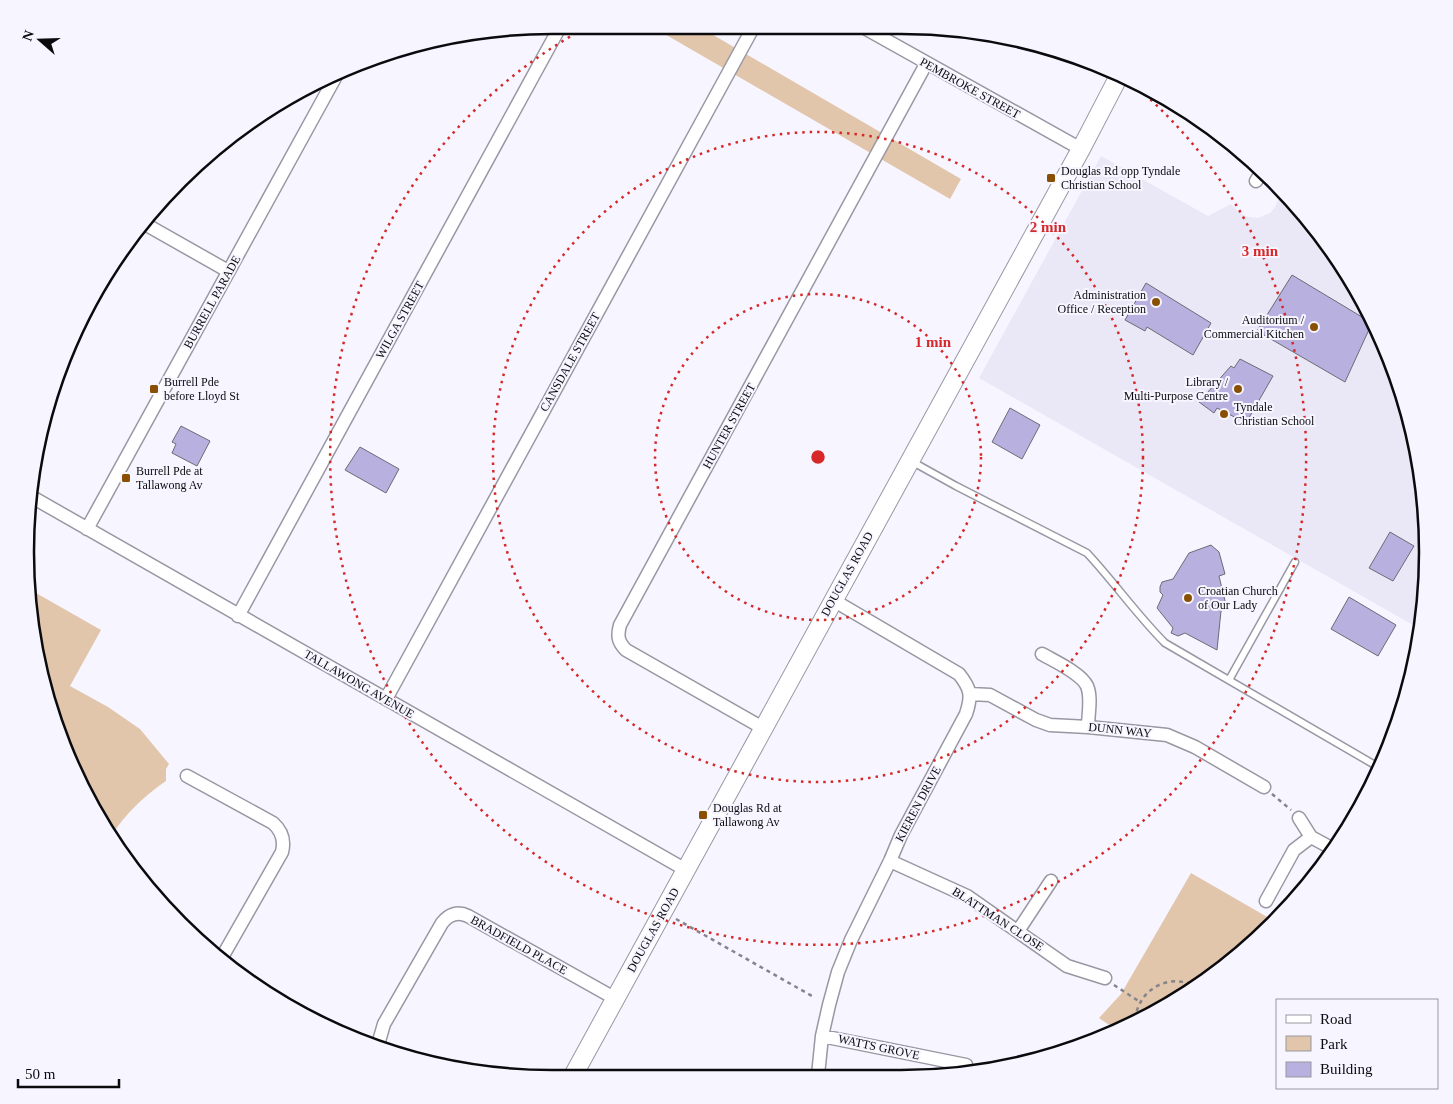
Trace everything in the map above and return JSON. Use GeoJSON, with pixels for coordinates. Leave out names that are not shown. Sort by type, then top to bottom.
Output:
{"type":"FeatureCollection","features":[{"type":"Feature","properties":{"kind":"street","name":"WILGA STREET"},"geometry":{"type":"LineString","coordinates":[[238,616],[556,34]]}},
{"type":"Feature","properties":{"kind":"street","name":"CANSDALE STREET"},"geometry":{"type":"LineString","coordinates":[[386,699],[750,34]]}},
{"type":"Feature","properties":{"kind":"street","name":"PEMBROKE STREET"},"geometry":{"type":"LineString","coordinates":[[875,34],[1081,150]]}},
{"type":"Feature","properties":{"kind":"street","name":"HUNTER STREET"},"geometry":{"type":"LineString","coordinates":[[763,728],[626,650],[618,639],[618,632],[926,64]]}},
{"type":"Feature","properties":{"kind":"street","name":"DOUGLAS ROAD"},"geometry":{"type":"LineString","coordinates":[[576,1070],[1081,150],[1116,81]]}},
{"type":"Feature","properties":{"kind":"street","name":"BURRELL PARADE"},"geometry":{"type":"LineString","coordinates":[[88,529],[332,83]]}},
{"type":"Feature","properties":{"kind":"street"},"geometry":{"type":"LineString","coordinates":[[149,226],[228,271]]}},
{"type":"Feature","properties":{"kind":"street","name":"TALLAWONG AVENUE"},"geometry":{"type":"LineString","coordinates":[[37,500],[686,870]]}},
{"type":"Feature","properties":{"kind":"street"},"geometry":{"type":"LineString","coordinates":[[834,600],[959,674],[968,685],[970,694]]}},
{"type":"Feature","properties":{"kind":"street"},"geometry":{"type":"LineString","coordinates":[[1042,654],[1081,678],[1087,686],[1089,700],[1088,727]]}},
{"type":"Feature","properties":{"kind":"street","name":"DUNN WAY"},"geometry":{"type":"LineString","coordinates":[[970,694],[990,695],[1036,720],[1050,725],[1166,735],[1195,747],[1264,787]]}},
{"type":"Feature","properties":{"kind":"street","name":"KIEREN DRIVE"},"geometry":{"type":"LineString","coordinates":[[818,1070],[822,1036],[838,972],[851,940],[890,862],[900,835],[966,714],[970,694]]}},
{"type":"Feature","properties":{"kind":"street"},"geometry":{"type":"LineString","coordinates":[[187,776],[273,823],[284,840],[282,852],[224,953]]}},
{"type":"Feature","properties":{"kind":"street"},"geometry":{"type":"LineString","coordinates":[[1299,818],[1311,837],[1328,846]]}},
{"type":"Feature","properties":{"kind":"street"},"geometry":{"type":"LineString","coordinates":[[1266,901],[1294,850],[1311,837]]}},
{"type":"Feature","properties":{"kind":"street","name":"BLATTMAN CLOSE"},"geometry":{"type":"LineString","coordinates":[[890,862],[934,880],[966,896],[1067,966],[1104,978]]}},
{"type":"Feature","properties":{"kind":"street"},"geometry":{"type":"LineString","coordinates":[[1018,931],[1051,880]]}},
{"type":"Feature","properties":{"kind":"street","name":"BRADFIELD PLACE"},"geometry":{"type":"LineString","coordinates":[[379,1041],[388,1016],[442,924],[453,914],[468,916],[616,999]]}},
{"type":"Feature","properties":{"kind":"street","name":"WATTS GROVE"},"geometry":{"type":"LineString","coordinates":[[822,1036],[954,1067]]}},
{"type":"Feature","properties":{"kind":"lane"},"geometry":{"type":"LineString","coordinates":[[910,460],[1087,554],[1104,571],[1144,623],[1165,643],[1374,764]]}},
{"type":"Feature","properties":{"kind":"lane"},"geometry":{"type":"LineString","coordinates":[[1229,680],[1294,562]]}},
{"type":"Feature","properties":{"kind":"path"},"geometry":{"type":"LineString","coordinates":[[1264,787],[1299,818]]}},
{"type":"Feature","properties":{"kind":"path"},"geometry":{"type":"LineString","coordinates":[[676,919],[812,996]]}},
{"type":"Feature","properties":{"kind":"path"},"geometry":{"type":"LineString","coordinates":[[1104,978],[1140,1002]]}},
{"type":"Feature","properties":{"kind":"path"},"geometry":{"type":"LineString","coordinates":[[1137,1013],[1140,1002],[1152,988],[1170,981],[1189,983]]}},
{"type":"Feature","properties":{"kind":"shaded area","name":"Tyndale Christian School"},"geometry":{"type":"Polygon","coordinates":[[[1101,156],[1208,216],[1231,204],[1240,213],[1248,217],[1258,218],[1270,213],[1279,198],[1312,237],[1350,293],[1366,323],[1392,385],[1402,418],[1415,484],[1419,552],[1414,626],[979,378],[1101,156]]]}},
{"type":"Feature","properties":{"kind":"green space"},"geometry":{"type":"Polygon","coordinates":[[[665,34],[711,34],[961,179],[950,199],[665,34]]]}},
{"type":"Feature","properties":{"kind":"green space"},"geometry":{"type":"Polygon","coordinates":[[[36,593],[101,630],[70,686],[108,707],[140,729],[169,764],[166,769],[166,781],[135,806],[115,831],[87,781],[61,719],[44,653],[36,593]]]}},
{"type":"Feature","properties":{"kind":"green space"},"geometry":{"type":"Polygon","coordinates":[[[1191,873],[1268,917],[1243,942],[1189,983],[1160,1001],[1110,1026],[1099,1018],[1121,994],[1191,873]]]}},
{"type":"Feature","properties":{"kind":"building","name":"Auditorium / Commercial Kitchen"},"geometry":{"type":"Polygon","coordinates":[[[1292,275],[1363,318],[1369,330],[1345,382],[1257,331],[1292,275]]]}},
{"type":"Feature","properties":{"kind":"building","name":"Administration Office / Reception"},"geometry":{"type":"Polygon","coordinates":[[[1146,283],[1211,323],[1193,355],[1147,327],[1145,331],[1125,320],[1146,283]]]}},
{"type":"Feature","properties":{"kind":"building","name":"Library / Multi-Purpose Centre"},"geometry":{"type":"Polygon","coordinates":[[[1240,359],[1273,376],[1246,423],[1217,408],[1214,413],[1199,402],[1231,366],[1234,368],[1240,359]]]}},
{"type":"Feature","properties":{"kind":"building"},"geometry":{"type":"Polygon","coordinates":[[[1010,408],[1040,425],[1022,459],[992,442],[1010,408]]]}},
{"type":"Feature","properties":{"kind":"building"},"geometry":{"type":"Polygon","coordinates":[[[181,426],[210,441],[197,466],[172,453],[176,444],[172,442],[181,426]]]}},
{"type":"Feature","properties":{"kind":"building"},"geometry":{"type":"Polygon","coordinates":[[[360,447],[399,469],[386,493],[345,470],[360,447]]]}},
{"type":"Feature","properties":{"kind":"building"},"geometry":{"type":"Polygon","coordinates":[[[1390,532],[1414,546],[1393,581],[1369,568],[1390,532]]]}},
{"type":"Feature","properties":{"kind":"building"},"geometry":{"type":"Polygon","coordinates":[[[1211,545],[1219,552],[1225,574],[1219,576],[1227,609],[1221,611],[1217,650],[1185,633],[1178,636],[1171,633],[1173,628],[1157,608],[1163,595],[1160,592],[1162,582],[1173,579],[1189,553],[1211,545]]]}},
{"type":"Feature","properties":{"kind":"building"},"geometry":{"type":"Polygon","coordinates":[[[1349,597],[1396,625],[1378,656],[1331,629],[1349,597]]]}},
{"type":"Feature","properties":{"kind":"place","name":"Douglas Rd opp Tyndale Christian School"},"geometry":{"type":"Point","coordinates":[1051,178]}},
{"type":"Feature","properties":{"kind":"place","name":"Administration Office / Reception"},"geometry":{"type":"Point","coordinates":[1156,302]}},
{"type":"Feature","properties":{"kind":"place","name":"Auditorium / Commercial Kitchen"},"geometry":{"type":"Point","coordinates":[1314,327]}},
{"type":"Feature","properties":{"kind":"place","name":"Burrell Pde before Lloyd St"},"geometry":{"type":"Point","coordinates":[154,389]}},
{"type":"Feature","properties":{"kind":"place","name":"Library / Multi-Purpose Centre"},"geometry":{"type":"Point","coordinates":[1238,389]}},
{"type":"Feature","properties":{"kind":"place","name":"Tyndale Christian School"},"geometry":{"type":"Point","coordinates":[1224,414]}},
{"type":"Feature","properties":{"kind":"place","name":"Burrell Pde at Tallawong Av"},"geometry":{"type":"Point","coordinates":[126,478]}},
{"type":"Feature","properties":{"kind":"place","name":"Croatian Church of Our Lady"},"geometry":{"type":"Point","coordinates":[1188,598]}},
{"type":"Feature","properties":{"kind":"place","name":"Douglas Rd at Tallawong Av"},"geometry":{"type":"Point","coordinates":[703,815]}}]}
